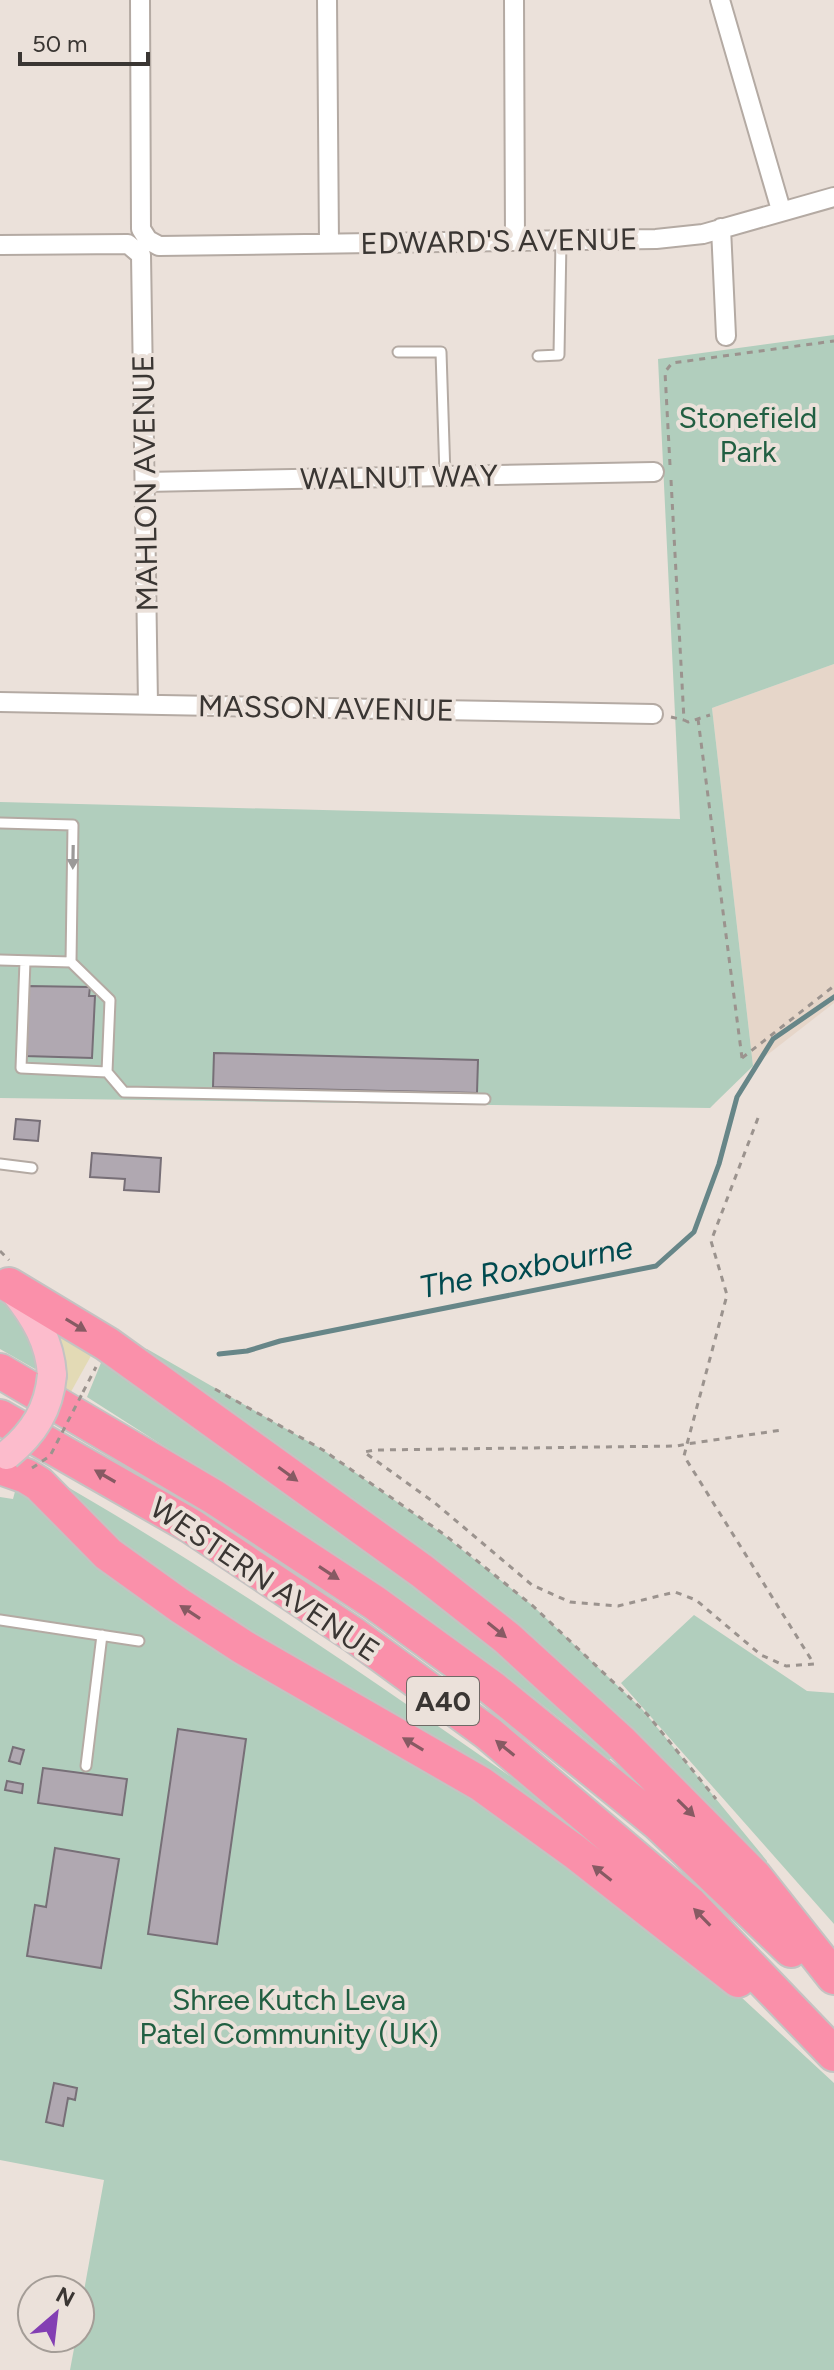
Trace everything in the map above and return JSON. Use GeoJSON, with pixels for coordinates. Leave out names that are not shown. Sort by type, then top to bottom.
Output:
{"type":"FeatureCollection","features":[{"type":"Feature","properties":{"kind":"highway"},"geometry":{"type":"LineString","coordinates":[[4,1281],[107,1344],[422,1571],[507,1638],[620,1741],[755,1877],[834,1977]]}},
{"type":"Feature","properties":{"kind":"highway","name":"WESTERN AVENUE"},"geometry":{"type":"LineString","coordinates":[[0,1371],[214,1497],[375,1603],[492,1688],[658,1823],[834,1995]]}},
{"type":"Feature","properties":{"kind":"highway","name":"WESTERN AVENUE"},"geometry":{"type":"LineString","coordinates":[[0,1417],[191,1526],[354,1635],[488,1733],[690,1904],[834,2054]]}},
{"type":"Feature","properties":{"kind":"highway"},"geometry":{"type":"LineString","coordinates":[[10,1462],[8,1468],[39,1484],[108,1554],[179,1605],[243,1647],[481,1784],[575,1852],[743,1984],[834,2065]]}},
{"type":"Feature","properties":{"kind":"main road"},"geometry":{"type":"LineString","coordinates":[[4,1281],[31,1311],[51,1360],[52,1375],[50,1392],[35,1428],[10,1462]]}},
{"type":"Feature","properties":{"kind":"street","name":"MAHLON AVENUE"},"geometry":{"type":"LineString","coordinates":[[140,0],[141,229],[147,250],[145,482],[148,704]]}},
{"type":"Feature","properties":{"kind":"street"},"geometry":{"type":"LineString","coordinates":[[327,0],[329,243]]}},
{"type":"Feature","properties":{"kind":"street"},"geometry":{"type":"LineString","coordinates":[[514,0],[515,241]]}},
{"type":"Feature","properties":{"kind":"street"},"geometry":{"type":"LineString","coordinates":[[720,0],[781,210]]}},
{"type":"Feature","properties":{"kind":"street","name":"EDWARD'S AVENUE"},"geometry":{"type":"LineString","coordinates":[[0,245],[128,244],[147,250],[329,243],[656,239],[703,234],[781,210],[832,202]]}},
{"type":"Feature","properties":{"kind":"street"},"geometry":{"type":"LineString","coordinates":[[721,228],[726,336]]}},
{"type":"Feature","properties":{"kind":"street","name":"WALNUT WAY"},"geometry":{"type":"LineString","coordinates":[[145,482],[654,472]]}},
{"type":"Feature","properties":{"kind":"street","name":"MASSON AVENUE"},"geometry":{"type":"LineString","coordinates":[[0,702],[661,712]]}},
{"type":"Feature","properties":{"kind":"lane"},"geometry":{"type":"LineString","coordinates":[[538,356],[559,355],[561,240]]}},
{"type":"Feature","properties":{"kind":"lane"},"geometry":{"type":"LineString","coordinates":[[398,352],[441,352],[445,476]]}},
{"type":"Feature","properties":{"kind":"lane"},"geometry":{"type":"LineString","coordinates":[[0,823],[73,825],[71,962]]}},
{"type":"Feature","properties":{"kind":"lane"},"geometry":{"type":"LineString","coordinates":[[0,960],[71,962],[110,1000],[107,1072],[124,1092],[485,1099]]}},
{"type":"Feature","properties":{"kind":"lane"},"geometry":{"type":"LineString","coordinates":[[25,961],[21,1068],[107,1072]]}},
{"type":"Feature","properties":{"kind":"lane"},"geometry":{"type":"LineString","coordinates":[[0,1164],[32,1168]]}},
{"type":"Feature","properties":{"kind":"lane"},"geometry":{"type":"LineString","coordinates":[[0,1620],[139,1641]]}},
{"type":"Feature","properties":{"kind":"lane"},"geometry":{"type":"LineString","coordinates":[[86,1766],[102,1635]]}},
{"type":"Feature","properties":{"kind":"path"},"geometry":{"type":"LineString","coordinates":[[684,720],[665,372],[672,363],[834,341]]}},
{"type":"Feature","properties":{"kind":"path"},"geometry":{"type":"LineString","coordinates":[[661,712],[671,719],[684,720],[710,715]]}},
{"type":"Feature","properties":{"kind":"path"},"geometry":{"type":"LineString","coordinates":[[698,719],[742,1058],[834,986]]}},
{"type":"Feature","properties":{"kind":"path"},"geometry":{"type":"LineString","coordinates":[[758,1118],[711,1241],[727,1295],[687,1444],[684,1456],[814,1664],[786,1666],[761,1655],[696,1600],[675,1592],[618,1606],[570,1602],[532,1585],[435,1503],[364,1452],[687,1444],[782,1430]]}},
{"type":"Feature","properties":{"kind":"path"},"geometry":{"type":"LineString","coordinates":[[10,1462],[50,1456],[98,1361]]}},
{"type":"Feature","properties":{"kind":"shaded area"},"geometry":{"type":"Polygon","coordinates":[[[834,664],[834,1003],[753,1066],[712,708],[834,664]]]}},
{"type":"Feature","properties":{"kind":"green space","name":"Stonefield Park"},"geometry":{"type":"Polygon","coordinates":[[[834,335],[834,664],[712,708],[753,1066],[710,1108],[0,1098],[0,802],[680,819],[658,359],[834,335]]]}},
{"type":"Feature","properties":{"kind":"green space"},"geometry":{"type":"Polygon","coordinates":[[[0,1289],[7,1293],[40,1360],[35,1369],[0,1349],[0,1289]]]}},
{"type":"Feature","properties":{"kind":"green space"},"geometry":{"type":"Polygon","coordinates":[[[127,1347],[147,1349],[323,1450],[440,1532],[533,1606],[642,1709],[767,1861],[765,1874],[623,1726],[127,1347]]]}},
{"type":"Feature","properties":{"kind":"green space"},"geometry":{"type":"Polygon","coordinates":[[[105,1353],[400,1564],[617,1753],[609,1760],[548,1709],[420,1614],[87,1397],[105,1353]]]}},
{"type":"Feature","properties":{"kind":"green space"},"geometry":{"type":"Polygon","coordinates":[[[45,1474],[243,1595],[561,1812],[552,1822],[225,1623],[149,1569],[45,1474]]]}},
{"type":"Feature","properties":{"kind":"green space","name":"Shree Kutch Leva Patel Community (UK)"},"geometry":{"type":"Polygon","coordinates":[[[17,1484],[443,1776],[713,1971],[834,2083],[834,2370],[70,2370],[73,2354],[96,2354],[96,2274],[87,2274],[104,2180],[0,2160],[0,1497],[13,1499],[17,1484]]]}},
{"type":"Feature","properties":{"kind":"green space"},"geometry":{"type":"Polygon","coordinates":[[[694,1615],[807,1691],[834,1693],[834,1924],[621,1683],[694,1615]]]}},
{"type":"Feature","properties":{"kind":"sand"},"geometry":{"type":"Polygon","coordinates":[[[49,1317],[97,1345],[52,1426],[39,1443],[49,1317]]]}},
{"type":"Feature","properties":{"kind":"building"},"geometry":{"type":"Polygon","coordinates":[[[27,986],[90,987],[89,996],[95,996],[92,1058],[25,1056],[27,986]]]}},
{"type":"Feature","properties":{"kind":"building"},"geometry":{"type":"Polygon","coordinates":[[[214,1053],[478,1060],[477,1093],[213,1087],[214,1053]]]}},
{"type":"Feature","properties":{"kind":"building"},"geometry":{"type":"Polygon","coordinates":[[[16,1119],[40,1121],[38,1141],[14,1139],[16,1119]]]}},
{"type":"Feature","properties":{"kind":"building"},"geometry":{"type":"Polygon","coordinates":[[[92,1153],[161,1158],[159,1192],[124,1190],[125,1179],[90,1177],[92,1153]]]}},
{"type":"Feature","properties":{"kind":"building"},"geometry":{"type":"Polygon","coordinates":[[[178,1729],[246,1739],[217,1944],[148,1934],[178,1729]]]}},
{"type":"Feature","properties":{"kind":"building"},"geometry":{"type":"Polygon","coordinates":[[[13,1747],[24,1750],[20,1764],[9,1761],[13,1747]]]}},
{"type":"Feature","properties":{"kind":"building"},"geometry":{"type":"Polygon","coordinates":[[[43,1768],[127,1779],[122,1815],[38,1803],[43,1768]]]}},
{"type":"Feature","properties":{"kind":"building"},"geometry":{"type":"Polygon","coordinates":[[[7,1781],[23,1784],[22,1793],[5,1790],[7,1781]]]}},
{"type":"Feature","properties":{"kind":"building"},"geometry":{"type":"Polygon","coordinates":[[[55,1848],[119,1859],[101,1968],[27,1956],[35,1905],[46,1907],[55,1848]]]}},
{"type":"Feature","properties":{"kind":"building"},"geometry":{"type":"Polygon","coordinates":[[[54,2083],[77,2088],[75,2100],[68,2098],[63,2126],[46,2122],[54,2083]]]}},
{"type":"Feature","properties":{"kind":"waterway","name":"The Roxbourne"},"geometry":{"type":"LineString","coordinates":[[219,1354],[247,1351],[280,1341],[656,1266],[694,1232],[719,1164],[737,1097],[773,1039],[834,997]]}}]}
